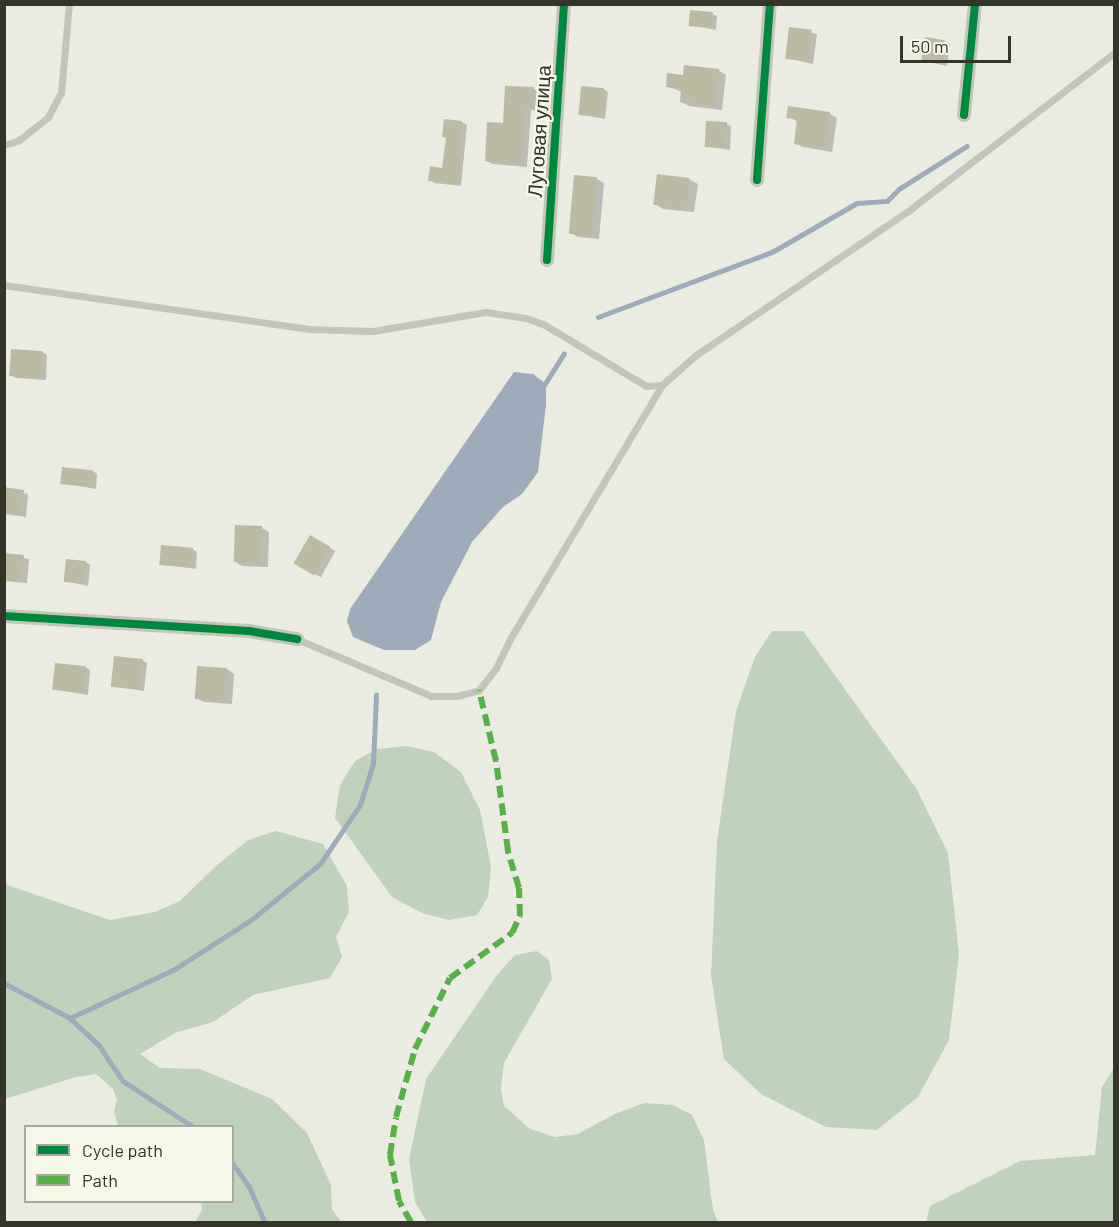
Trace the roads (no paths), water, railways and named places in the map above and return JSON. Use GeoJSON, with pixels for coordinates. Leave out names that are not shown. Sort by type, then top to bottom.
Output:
{"type":"FeatureCollection","features":[{"type":"Feature","properties":{"kind":"street","name":"Луговая улица"},"geometry":{"type":"LineString","coordinates":[[547,260],[564,4]]}},
{"type":"Feature","properties":{"kind":"street"},"geometry":{"type":"LineString","coordinates":[[757,180],[770,4]]}},
{"type":"Feature","properties":{"kind":"street"},"geometry":{"type":"LineString","coordinates":[[964,115],[975,4]]}},
{"type":"Feature","properties":{"kind":"street"},"geometry":{"type":"LineString","coordinates":[[4,616],[249,631],[297,639]]}},
{"type":"Feature","properties":{"kind":"lane"},"geometry":{"type":"LineString","coordinates":[[4,145],[19,140],[48,117],[61,93],[69,4]]}},
{"type":"Feature","properties":{"kind":"lane"},"geometry":{"type":"LineString","coordinates":[[297,639],[431,696],[457,696],[479,690],[496,668],[510,639],[662,385],[696,356],[912,208],[1114,53]]}},
{"type":"Feature","properties":{"kind":"lane"},"geometry":{"type":"LineString","coordinates":[[4,285],[308,329],[373,332],[485,312],[505,315],[545,324],[646,386],[662,385]]}},
{"type":"Feature","properties":{"kind":"water"},"geometry":{"type":"Polygon","coordinates":[[[514,372],[533,374],[546,384],[546,405],[538,472],[522,494],[503,507],[472,542],[441,602],[431,640],[415,650],[384,650],[353,637],[347,621],[350,609],[514,372]]]}},
{"type":"Feature","properties":{"kind":"waterway"},"geometry":{"type":"LineString","coordinates":[[598,317],[772,252],[857,203],[887,201],[899,189],[967,146]]}},
{"type":"Feature","properties":{"kind":"waterway"},"geometry":{"type":"LineString","coordinates":[[543,387],[564,354]]}},
{"type":"Feature","properties":{"kind":"waterway"},"geometry":{"type":"LineString","coordinates":[[70,1018],[175,969],[251,920],[320,864],[360,805],[373,764],[376,695]]}},
{"type":"Feature","properties":{"kind":"waterway"},"geometry":{"type":"LineString","coordinates":[[4,983],[70,1018],[99,1045],[123,1081],[190,1125]]}},
{"type":"Feature","properties":{"kind":"waterway"},"geometry":{"type":"LineString","coordinates":[[234,1165],[249,1186],[265,1222]]}}]}
